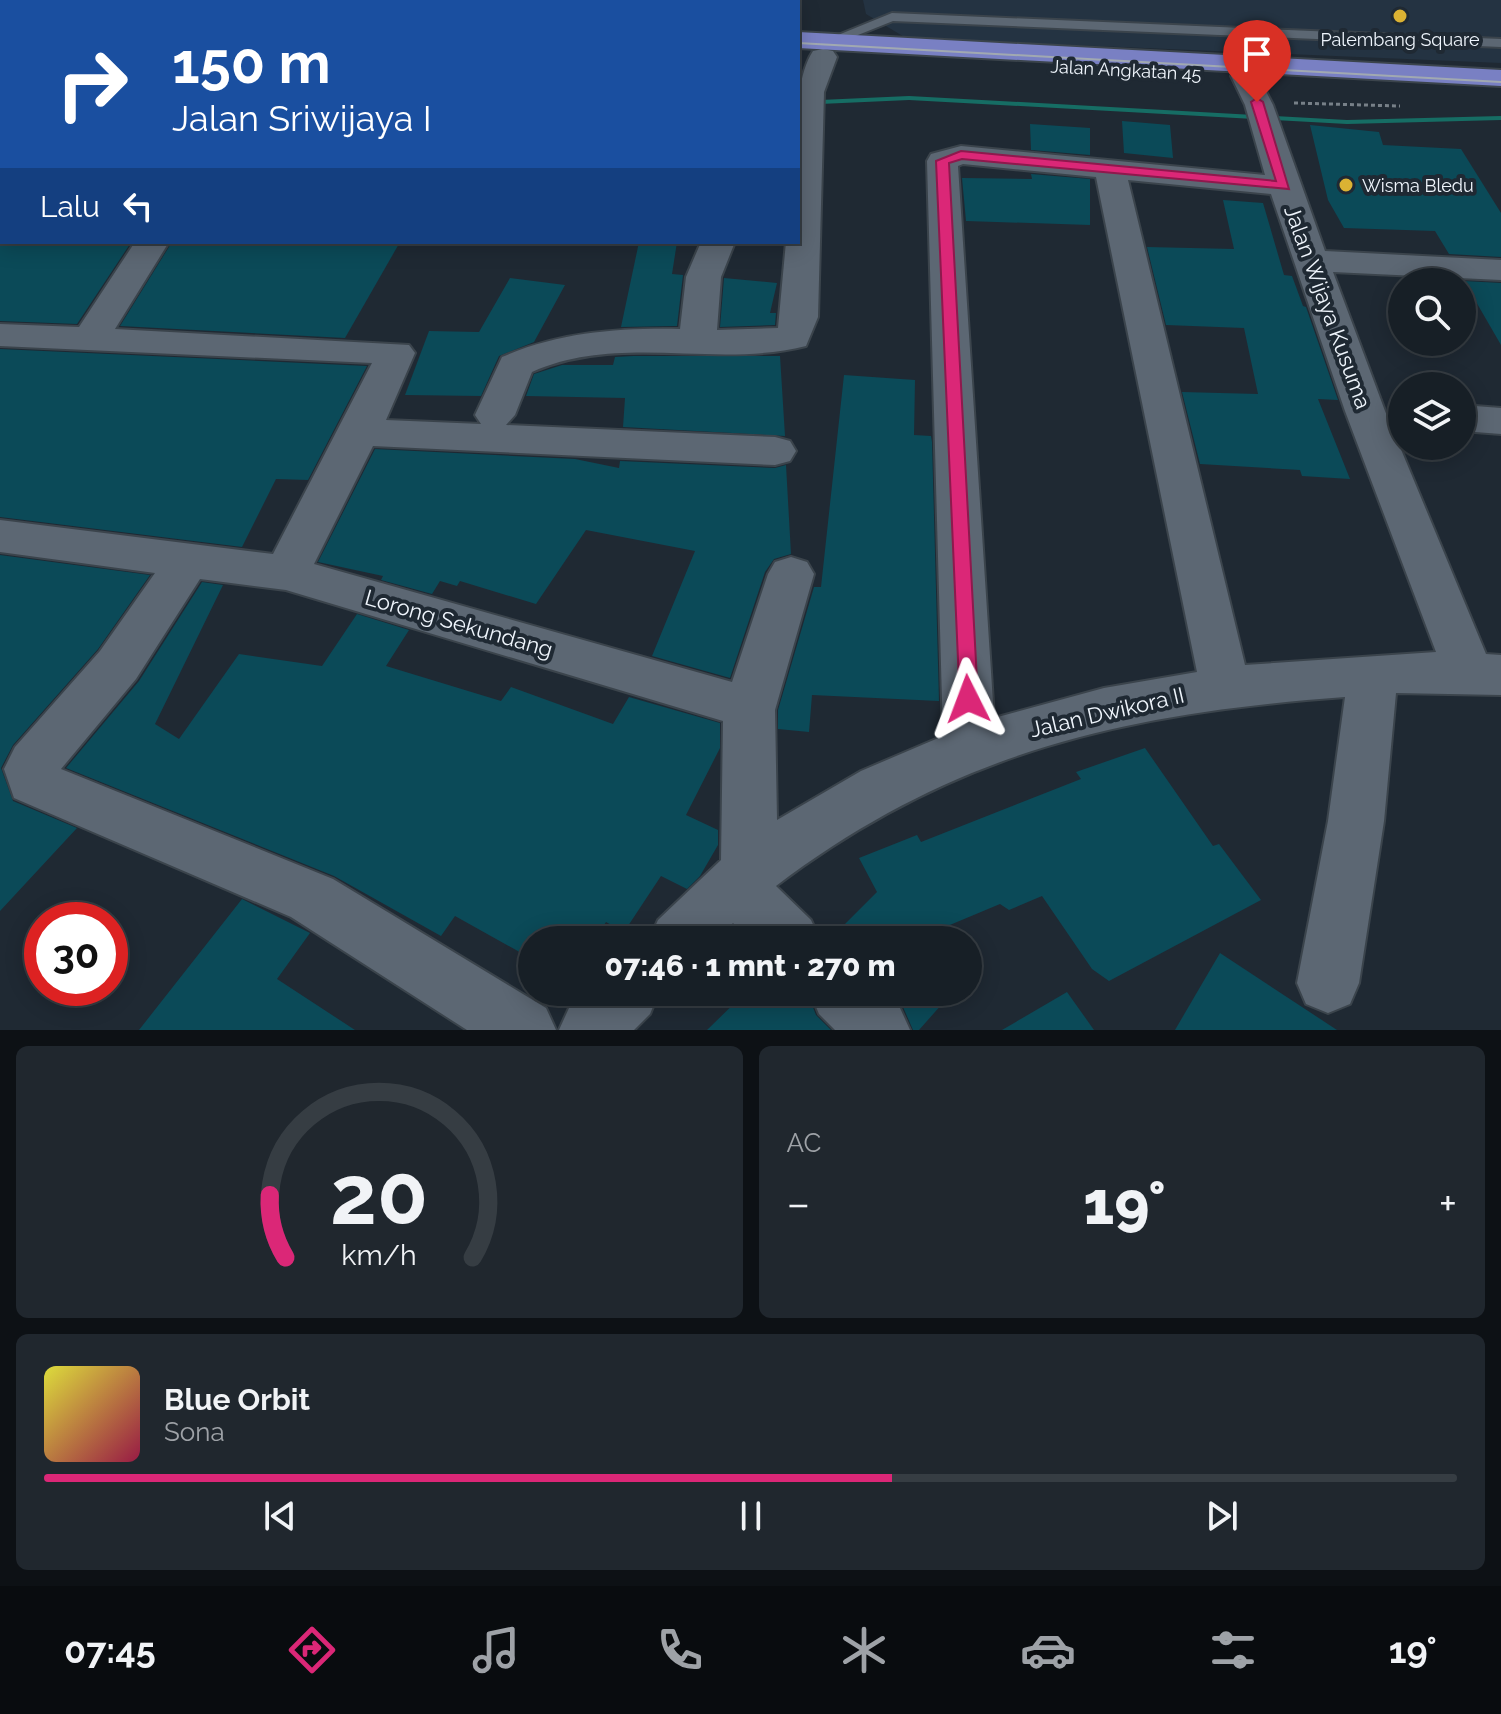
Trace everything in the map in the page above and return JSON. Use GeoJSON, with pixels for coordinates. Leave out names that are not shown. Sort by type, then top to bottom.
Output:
{"type":"FeatureCollection","features":[{"type":"Feature","properties":{"kind":"main road"},"geometry":{"type":"LineString","coordinates":[[816,51],[1124,49],[1355,61],[1501,78]]}},
{"type":"Feature","properties":{"kind":"main road","name":"Jalan Angkatan 45"},"geometry":{"type":"LineString","coordinates":[[816,51],[1501,92]]}},
{"type":"Feature","properties":{"kind":"street"},"geometry":{"type":"LineString","coordinates":[[495,415],[516,365],[531,357],[584,346],[645,340],[698,342],[793,338],[800,317],[804,150],[816,51]]}},
{"type":"Feature","properties":{"kind":"street","name":"Jalan Wijaya Kusuma"},"geometry":{"type":"LineString","coordinates":[[1245,76],[1261,112],[1312,261],[1384,412],[1485,673]]}},
{"type":"Feature","properties":{"kind":"street"},"geometry":{"type":"LineString","coordinates":[[970,748],[943,159],[961,155],[1284,186]]}},
{"type":"Feature","properties":{"kind":"street"},"geometry":{"type":"LineString","coordinates":[[1110,171],[1225,686]]}},
{"type":"Feature","properties":{"kind":"street"},"geometry":{"type":"LineString","coordinates":[[90,339],[151,244]]}},
{"type":"Feature","properties":{"kind":"street"},"geometry":{"type":"LineString","coordinates":[[698,342],[699,309],[708,255],[716,244]]}},
{"type":"Feature","properties":{"kind":"street"},"geometry":{"type":"LineString","coordinates":[[1312,261],[1501,270]]}},
{"type":"Feature","properties":{"kind":"street"},"geometry":{"type":"LineString","coordinates":[[0,335],[395,353],[360,432],[286,573]]}},
{"type":"Feature","properties":{"kind":"street"},"geometry":{"type":"LineString","coordinates":[[1476,419],[1501,421]]}},
{"type":"Feature","properties":{"kind":"street"},"geometry":{"type":"LineString","coordinates":[[360,432],[775,451]]}},
{"type":"Feature","properties":{"kind":"street","name":"Lorong Sekundang"},"geometry":{"type":"LineString","coordinates":[[0,536],[286,573],[749,710]]}},
{"type":"Feature","properties":{"kind":"street"},"geometry":{"type":"LineString","coordinates":[[188,560],[118,665],[34,763],[31,769],[33,782],[312,898],[524,1030]]}},
{"type":"Feature","properties":{"kind":"street"},"geometry":{"type":"LineString","coordinates":[[779,926],[741,880],[749,710],[791,574]]}},
{"type":"Feature","properties":{"kind":"street","name":"Jalan Dwikora II"},"geometry":{"type":"LineString","coordinates":[[693,926],[741,880],[808,830],[856,800],[970,748],[1056,722],[1225,686],[1373,674],[1485,673]]}},
{"type":"Feature","properties":{"kind":"street"},"geometry":{"type":"LineString","coordinates":[[1328,983],[1356,821],[1373,674]]}},
{"type":"Feature","properties":{"kind":"street"},"geometry":{"type":"LineString","coordinates":[[591,1030],[614,1006]]}},
{"type":"Feature","properties":{"kind":"street"},"geometry":{"type":"LineString","coordinates":[[855,1006],[878,1030]]}},
{"type":"Feature","properties":{"kind":"lane"},"geometry":{"type":"LineString","coordinates":[[887,0],[892,17],[924,33],[1124,49]]}},
{"type":"Feature","properties":{"kind":"lane"},"geometry":{"type":"LineString","coordinates":[[816,51],[892,17],[1501,43]]}},
{"type":"Feature","properties":{"kind":"lane"},"geometry":{"type":"LineString","coordinates":[[1355,61],[1501,57]]}},
{"type":"Feature","properties":{"kind":"path"},"geometry":{"type":"LineString","coordinates":[[1261,112],[1410,106]]}},
{"type":"Feature","properties":{"kind":"shaded area"},"geometry":{"type":"Polygon","coordinates":[[[863,0],[1501,0],[1501,63],[906,38],[866,14],[863,0]]]}},
{"type":"Feature","properties":{"kind":"building"},"geometry":{"type":"Polygon","coordinates":[[[1122,121],[1170,125],[1173,158],[1124,153],[1122,121]]]}},
{"type":"Feature","properties":{"kind":"building"},"geometry":{"type":"Polygon","coordinates":[[[1030,124],[1090,128],[1090,155],[1031,150],[1030,124]]]}},
{"type":"Feature","properties":{"kind":"building"},"geometry":{"type":"Polygon","coordinates":[[[1310,125],[1379,132],[1383,145],[1461,149],[1501,213],[1501,257],[1449,254],[1435,231],[1344,228],[1328,200],[1310,125]]]}},
{"type":"Feature","properties":{"kind":"building"},"geometry":{"type":"Polygon","coordinates":[[[1031,174],[1090,179],[1090,225],[966,221],[962,178],[1032,179],[1031,174]]]}},
{"type":"Feature","properties":{"kind":"building"},"geometry":{"type":"Polygon","coordinates":[[[1223,200],[1263,203],[1284,275],[1292,276],[1306,307],[1338,400],[1318,399],[1350,479],[1302,476],[1300,470],[1200,464],[1182,392],[1258,394],[1244,328],[1166,325],[1147,247],[1234,249],[1223,200]]]}},
{"type":"Feature","properties":{"kind":"building"},"geometry":{"type":"Polygon","coordinates":[[[0,244],[130,244],[77,324],[0,321],[0,244]]]}},
{"type":"Feature","properties":{"kind":"building"},"geometry":{"type":"Polygon","coordinates":[[[171,244],[399,244],[345,338],[120,326],[171,244]]]}},
{"type":"Feature","properties":{"kind":"building"},"geometry":{"type":"Polygon","coordinates":[[[639,244],[677,244],[672,274],[683,275],[677,326],[621,327],[639,244]]]}},
{"type":"Feature","properties":{"kind":"building"},"geometry":{"type":"Polygon","coordinates":[[[510,278],[565,285],[534,342],[499,356],[481,396],[405,395],[429,331],[479,332],[510,278]]]}},
{"type":"Feature","properties":{"kind":"building"},"geometry":{"type":"Polygon","coordinates":[[[724,278],[777,283],[770,313],[776,313],[775,325],[720,327],[724,278]]]}},
{"type":"Feature","properties":{"kind":"building"},"geometry":{"type":"Polygon","coordinates":[[[1476,282],[1501,283],[1501,345],[1476,302],[1476,282]]]}},
{"type":"Feature","properties":{"kind":"building"},"geometry":{"type":"Polygon","coordinates":[[[0,349],[367,366],[308,480],[276,479],[242,547],[0,517],[0,349]]]}},
{"type":"Feature","properties":{"kind":"building"},"geometry":{"type":"Polygon","coordinates":[[[780,356],[785,436],[623,427],[625,398],[526,396],[534,374],[562,365],[613,365],[615,357],[780,356]]]}},
{"type":"Feature","properties":{"kind":"building"},"geometry":{"type":"Polygon","coordinates":[[[844,375],[915,380],[914,435],[931,436],[932,442],[939,701],[812,695],[809,732],[778,729],[778,710],[814,587],[821,587],[844,375]]]}},
{"type":"Feature","properties":{"kind":"building"},"geometry":{"type":"Polygon","coordinates":[[[375,449],[575,459],[619,468],[620,461],[775,468],[786,465],[791,554],[774,559],[765,572],[730,678],[652,656],[695,551],[586,530],[536,604],[460,581],[457,586],[440,581],[432,594],[381,580],[383,576],[318,562],[375,449]]]}},
{"type":"Feature","properties":{"kind":"building"},"geometry":{"type":"Polygon","coordinates":[[[0,555],[150,575],[98,649],[13,745],[1,768],[13,801],[77,828],[0,911],[0,555]]]}},
{"type":"Feature","properties":{"kind":"building"},"geometry":{"type":"Polygon","coordinates":[[[202,582],[223,585],[155,724],[179,739],[239,654],[322,666],[357,614],[409,630],[386,666],[501,701],[511,687],[613,724],[629,697],[720,723],[720,748],[686,815],[718,830],[718,845],[700,876],[687,889],[661,876],[628,926],[613,926],[606,922],[603,926],[518,926],[518,951],[455,916],[441,936],[334,876],[66,768],[139,681],[202,582]]]}},
{"type":"Feature","properties":{"kind":"building"},"geometry":{"type":"Polygon","coordinates":[[[1145,748],[1213,846],[1219,844],[1261,900],[1109,981],[1092,969],[1042,896],[1009,910],[1000,904],[947,926],[843,926],[877,892],[859,858],[917,835],[921,842],[1081,779],[1076,772],[1145,748]]]}},
{"type":"Feature","properties":{"kind":"building"},"geometry":{"type":"Polygon","coordinates":[[[242,899],[310,933],[277,979],[355,1030],[139,1030],[242,899]]]}},
{"type":"Feature","properties":{"kind":"building"},"geometry":{"type":"Polygon","coordinates":[[[1220,953],[1337,1030],[1175,1030],[1220,953]]]}},
{"type":"Feature","properties":{"kind":"building"},"geometry":{"type":"Polygon","coordinates":[[[1067,992],[1094,1030],[1002,1030],[1067,992]]]}},
{"type":"Feature","properties":{"kind":"building"},"geometry":{"type":"Polygon","coordinates":[[[732,1006],[812,1006],[816,1015],[831,1030],[707,1030],[732,1006]]]}},
{"type":"Feature","properties":{"kind":"building"},"geometry":{"type":"Polygon","coordinates":[[[940,1006],[919,1030],[913,1030],[903,1007],[940,1006]]]}},
{"type":"Feature","properties":{"kind":"waterway"},"geometry":{"type":"LineString","coordinates":[[800,103],[909,98],[1347,122],[1501,118]]}},
{"type":"Feature","properties":{"kind":"tram line"},"geometry":{"type":"LineString","coordinates":[[800,43],[1501,82]]}},
{"type":"Feature","properties":{"kind":"place","name":"Palembang Square"},"geometry":{"type":"Point","coordinates":[1400,16]}},
{"type":"Feature","properties":{"kind":"place","name":"Wisma Bledu"},"geometry":{"type":"Point","coordinates":[1346,185]}},
{"type":"Feature","properties":{"kind":"route"},"geometry":{"type":"LineString","coordinates":[[968,699],[942,161],[961,155],[1284,186],[1257,102]]}}]}
